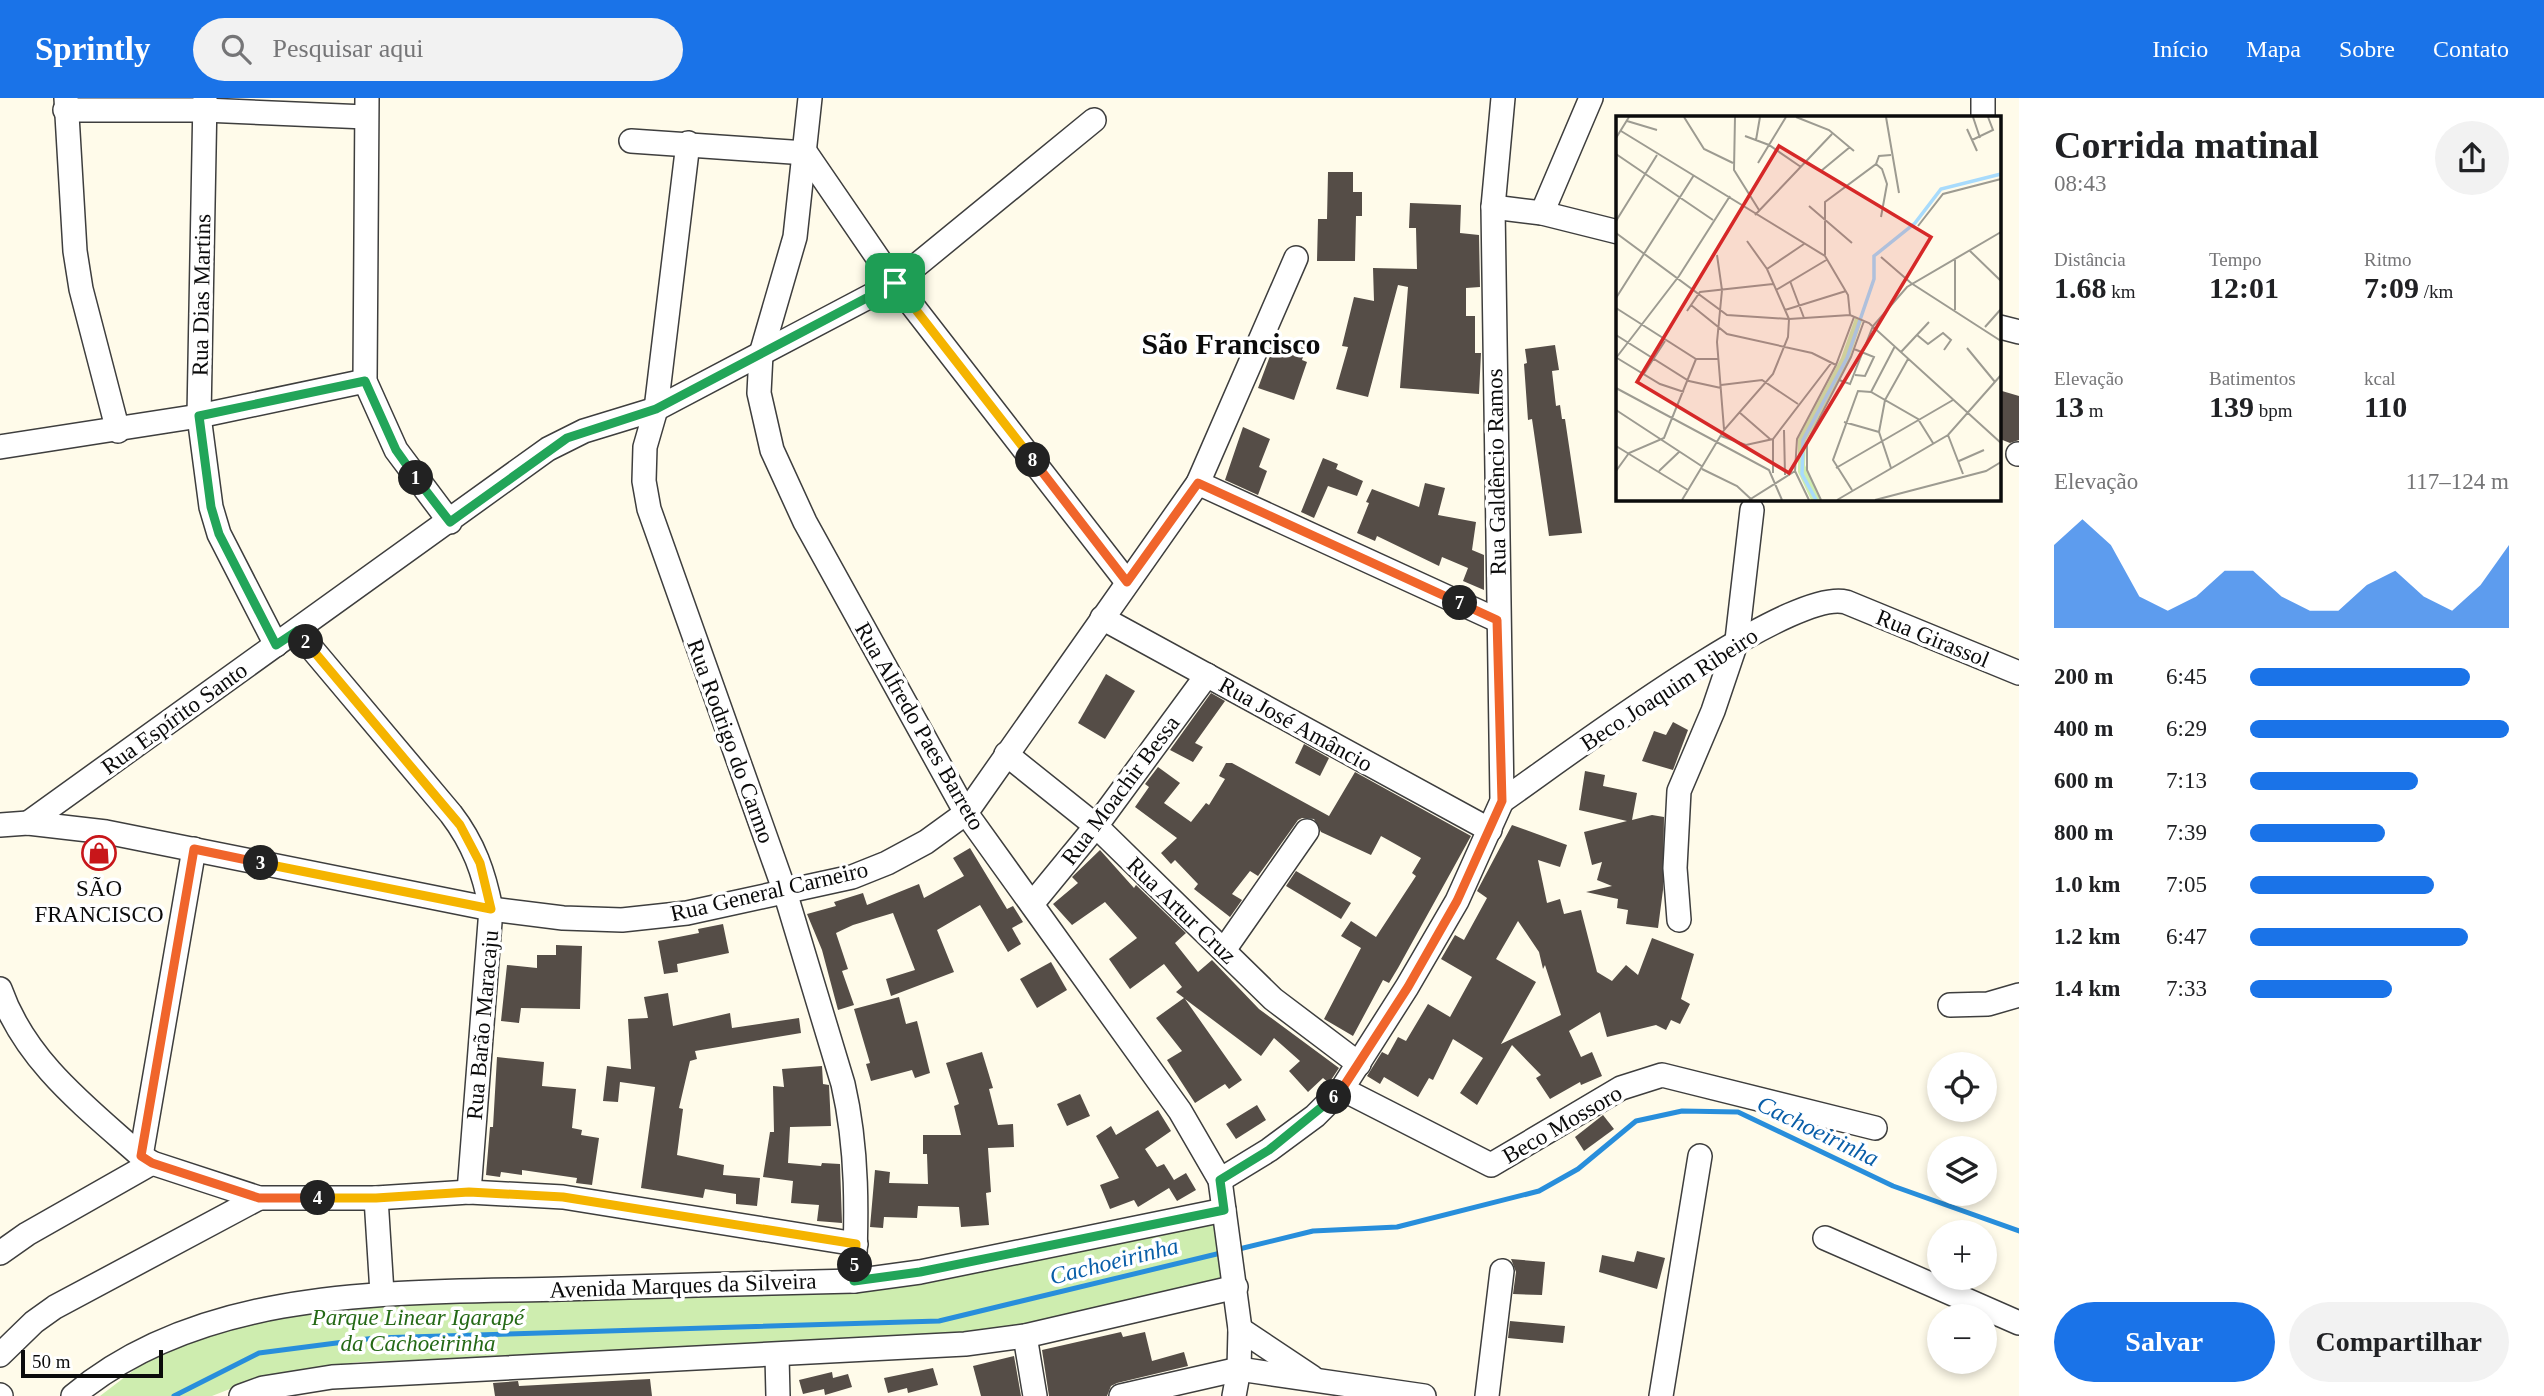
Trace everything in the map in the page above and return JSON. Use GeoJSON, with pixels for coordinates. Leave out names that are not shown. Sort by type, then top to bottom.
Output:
{"type":"FeatureCollection","features":[{"type":"Feature","properties":{"kind":"street","name":"Rua Alfredo Paes Barreto"},"geometry":{"type":"LineString","coordinates":[[810,98],[801,196],[788,267],[761,354],[761,411],[785,482],[966,813],[1180,1111],[1220,1180],[1240,1329],[1239,1369],[1234,1396]]}},
{"type":"Feature","properties":{"kind":"street","name":"Rua Galdêncio Ramos"},"geometry":{"type":"LineString","coordinates":[[1220,1180],[1269,1150],[1315,1116],[1342,1089],[1457,901],[1502,801],[1497,620],[1493,207],[1503,98]]}},
{"type":"Feature","properties":{"kind":"street"},"geometry":{"type":"LineString","coordinates":[[1542,213],[1591,98]]}},
{"type":"Feature","properties":{"kind":"street"},"geometry":{"type":"LineString","coordinates":[[1983,98],[1983,116]]}},
{"type":"Feature","properties":{"kind":"street"},"geometry":{"type":"LineString","coordinates":[[118,430],[81,289],[75,251],[65,104],[366,107],[365,381],[396,450],[450,522]]}},
{"type":"Feature","properties":{"kind":"street","name":"Rua Dias Martins"},"geometry":{"type":"LineString","coordinates":[[204,104],[199,416],[211,507],[219,534],[276,645]]}},
{"type":"Feature","properties":{"kind":"street","name":"Rua Espírito Santo"},"geometry":{"type":"LineString","coordinates":[[29,823],[567,438],[656,409],[895,283],[1094,120]]}},
{"type":"Feature","properties":{"kind":"street"},"geometry":{"type":"LineString","coordinates":[[631,141],[806,153],[895,283],[1127,582]]}},
{"type":"Feature","properties":{"kind":"street","name":"Rua Rodrigo do Carmo"},"geometry":{"type":"LineString","coordinates":[[688,144],[656,409],[645,447],[644,481],[649,509],[785,892],[850,1115],[855,1161],[854,1281]]}},
{"type":"Feature","properties":{"kind":"street"},"geometry":{"type":"LineString","coordinates":[[1493,207],[1542,213],[1616,232]]}},
{"type":"Feature","properties":{"kind":"street","name":"Rua General Carneiro"},"geometry":{"type":"LineString","coordinates":[[0,825],[29,823],[106,832],[491,909],[563,918],[622,920],[687,913],[852,877],[887,863],[926,842],[966,813],[1198,483],[1297,258]]}},
{"type":"Feature","properties":{"kind":"street"},"geometry":{"type":"LineString","coordinates":[[2002,328],[2019,332]]}},
{"type":"Feature","properties":{"kind":"street"},"geometry":{"type":"LineString","coordinates":[[0,447],[199,416],[365,381]]}},
{"type":"Feature","properties":{"kind":"street"},"geometry":{"type":"LineString","coordinates":[[1198,483],[1497,620]]}},
{"type":"Feature","properties":{"kind":"street"},"geometry":{"type":"LineString","coordinates":[[1679,920],[1675,868],[1679,790],[1713,711],[1737,640],[1752,510]]}},
{"type":"Feature","properties":{"kind":"street","name":"Beco Joaquim Ribeiro"},"geometry":{"type":"LineString","coordinates":[[1502,801],[1737,640],[1814,603],[1834,599],[1846,602]]}},
{"type":"Feature","properties":{"kind":"street","name":"Rua Girassol"},"geometry":{"type":"LineString","coordinates":[[1846,602],[2019,673]]}},
{"type":"Feature","properties":{"kind":"street","name":"Rua José Amâncio"},"geometry":{"type":"LineString","coordinates":[[1102,618],[1490,830]]}},
{"type":"Feature","properties":{"kind":"street","name":"Rua Barão Maracaju"},"geometry":{"type":"LineString","coordinates":[[297,631],[460,825],[480,863],[491,909],[469,1192]]}},
{"type":"Feature","properties":{"kind":"street","name":"Rua Moachir Bessa"},"geometry":{"type":"LineString","coordinates":[[1031,904],[1096,826],[1207,675]]}},
{"type":"Feature","properties":{"kind":"street","name":"Rua Artur Cruz"},"geometry":{"type":"LineString","coordinates":[[1006,754],[1096,826],[1273,999],[1359,1064]]}},
{"type":"Feature","properties":{"kind":"street"},"geometry":{"type":"LineString","coordinates":[[1224,950],[1307,831]]}},
{"type":"Feature","properties":{"kind":"street"},"geometry":{"type":"LineString","coordinates":[[0,1253],[147,1159],[194,849]]}},
{"type":"Feature","properties":{"kind":"street"},"geometry":{"type":"LineString","coordinates":[[0,989],[13,1022],[42,1064],[147,1159],[259,1198],[376,1198],[469,1192],[563,1197],[856,1244]]}},
{"type":"Feature","properties":{"kind":"street"},"geometry":{"type":"LineString","coordinates":[[1950,1005],[1988,1004],[2019,995]]}},
{"type":"Feature","properties":{"kind":"street","name":"Beco Mossoro"},"geometry":{"type":"LineString","coordinates":[[1342,1089],[1491,1165],[1621,1088],[1662,1075],[1875,1128]]}},
{"type":"Feature","properties":{"kind":"street"},"geometry":{"type":"LineString","coordinates":[[1661,1396],[1700,1156]]}},
{"type":"Feature","properties":{"kind":"street"},"geometry":{"type":"LineString","coordinates":[[0,1354],[34,1322],[55,1307],[259,1198]]}},
{"type":"Feature","properties":{"kind":"street"},"geometry":{"type":"LineString","coordinates":[[376,1198],[382,1293]]}},
{"type":"Feature","properties":{"kind":"street","name":"Avenida Marques da Silveira"},"geometry":{"type":"LineString","coordinates":[[73,1396],[90,1381],[145,1350],[244,1314],[382,1293],[854,1281],[920,1272],[1225,1215]]}},
{"type":"Feature","properties":{"kind":"street"},"geometry":{"type":"LineString","coordinates":[[1825,1238],[2019,1323]]}},
{"type":"Feature","properties":{"kind":"street"},"geometry":{"type":"LineString","coordinates":[[1487,1396],[1502,1271]]}},
{"type":"Feature","properties":{"kind":"street"},"geometry":{"type":"LineString","coordinates":[[241,1396],[263,1388],[332,1377],[777,1356],[965,1344],[1025,1336],[1235,1279]]}},
{"type":"Feature","properties":{"kind":"street"},"geometry":{"type":"LineString","coordinates":[[1240,1329],[1321,1386]]}},
{"type":"Feature","properties":{"kind":"street"},"geometry":{"type":"LineString","coordinates":[[1025,1336],[1035,1396]]}},
{"type":"Feature","properties":{"kind":"street"},"geometry":{"type":"LineString","coordinates":[[777,1356],[778,1396]]}},
{"type":"Feature","properties":{"kind":"street"},"geometry":{"type":"LineString","coordinates":[[1121,1396],[1239,1369],[1321,1386],[1424,1396]]}},
{"type":"Feature","properties":{"kind":"green space","name":"Parque Linear Igarapé da Cachoeirinha"},"geometry":{"type":"Polygon","coordinates":[[[1219,1222],[1229,1279],[932,1343],[358,1362],[263,1376],[212,1396],[100,1396],[138,1367],[171,1347],[248,1320],[343,1304],[920,1285],[1219,1222]]]}},
{"type":"Feature","properties":{"kind":"building"},"geometry":{"type":"Polygon","coordinates":[[[1328,172],[1353,172],[1353,192],[1362,192],[1362,216],[1356,216],[1355,261],[1317,261],[1318,219],[1327,219],[1328,172]]]}},
{"type":"Feature","properties":{"kind":"building"},"geometry":{"type":"Polygon","coordinates":[[[1410,203],[1461,205],[1460,233],[1479,235],[1480,287],[1466,288],[1466,316],[1475,316],[1475,353],[1481,353],[1479,394],[1400,388],[1408,287],[1398,285],[1368,397],[1336,389],[1348,347],[1342,346],[1354,297],[1374,301],[1373,268],[1417,269],[1416,228],[1409,228],[1410,203]]]}},
{"type":"Feature","properties":{"kind":"building"},"geometry":{"type":"Polygon","coordinates":[[[1277,337],[1306,347],[1302,360],[1307,362],[1294,400],[1258,388],[1277,337]]]}},
{"type":"Feature","properties":{"kind":"building"},"geometry":{"type":"Polygon","coordinates":[[[1555,345],[1559,370],[1552,371],[1556,406],[1560,405],[1562,419],[1565,419],[1582,533],[1549,536],[1532,419],[1528,420],[1524,364],[1527,363],[1525,349],[1555,345]]]}},
{"type":"Feature","properties":{"kind":"building"},"geometry":{"type":"Polygon","coordinates":[[[2002,391],[2019,396],[2019,440],[2010,443],[2002,440],[2002,391]]]}},
{"type":"Feature","properties":{"kind":"building"},"geometry":{"type":"Polygon","coordinates":[[[1243,427],[1270,439],[1259,467],[1267,471],[1258,495],[1225,480],[1243,427]]]}},
{"type":"Feature","properties":{"kind":"building"},"geometry":{"type":"Polygon","coordinates":[[[1323,458],[1338,464],[1336,469],[1363,481],[1357,496],[1328,486],[1314,518],[1301,512],[1323,458]]]}},
{"type":"Feature","properties":{"kind":"building"},"geometry":{"type":"Polygon","coordinates":[[[1425,483],[1445,488],[1438,515],[1476,522],[1472,550],[1484,555],[1484,590],[1463,581],[1468,568],[1442,557],[1439,566],[1377,536],[1375,541],[1357,533],[1372,489],[1419,507],[1425,483]]]}},
{"type":"Feature","properties":{"kind":"building"},"geometry":{"type":"Polygon","coordinates":[[[1106,674],[1135,691],[1105,739],[1078,723],[1106,674]]]}},
{"type":"Feature","properties":{"kind":"building"},"geometry":{"type":"Polygon","coordinates":[[[1211,693],[1225,701],[1195,743],[1203,747],[1193,762],[1170,750],[1211,693]]]}},
{"type":"Feature","properties":{"kind":"building"},"geometry":{"type":"Polygon","coordinates":[[[1673,722],[1688,730],[1673,770],[1642,761],[1654,731],[1666,735],[1673,722]]]}},
{"type":"Feature","properties":{"kind":"building"},"geometry":{"type":"Polygon","coordinates":[[[1304,744],[1329,758],[1320,776],[1295,763],[1304,744]]]}},
{"type":"Feature","properties":{"kind":"building"},"geometry":{"type":"Polygon","coordinates":[[[1226,763],[1232,763],[1329,816],[1355,772],[1471,836],[1398,968],[1389,983],[1383,980],[1353,1036],[1324,1019],[1361,948],[1341,936],[1351,921],[1376,937],[1416,876],[1412,873],[1421,858],[1381,836],[1371,855],[1321,832],[1314,819],[1302,818],[1258,876],[1250,871],[1232,894],[1242,900],[1230,917],[1194,889],[1198,884],[1175,860],[1171,864],[1161,853],[1177,838],[1135,807],[1149,787],[1145,784],[1158,767],[1180,783],[1164,803],[1191,822],[1206,803],[1209,805],[1225,779],[1219,776],[1226,763]]]}},
{"type":"Feature","properties":{"kind":"building"},"geometry":{"type":"Polygon","coordinates":[[[1585,771],[1605,775],[1603,786],[1637,793],[1632,820],[1652,815],[1664,817],[1663,890],[1658,928],[1626,924],[1628,910],[1617,908],[1618,899],[1586,892],[1612,886],[1597,880],[1602,862],[1592,865],[1584,832],[1627,821],[1579,810],[1585,771]]]}},
{"type":"Feature","properties":{"kind":"building"},"geometry":{"type":"Polygon","coordinates":[[[1512,825],[1567,845],[1560,867],[1538,860],[1547,903],[1560,899],[1564,914],[1581,910],[1597,972],[1612,981],[1626,965],[1638,975],[1652,938],[1694,954],[1681,999],[1690,1004],[1680,1024],[1671,1020],[1666,1030],[1656,1025],[1607,1037],[1600,1012],[1569,1031],[1581,1057],[1592,1052],[1602,1076],[1581,1085],[1580,1082],[1550,1099],[1536,1078],[1541,1075],[1512,1045],[1477,1105],[1460,1093],[1483,1058],[1453,1039],[1433,1080],[1429,1078],[1418,1097],[1384,1077],[1380,1084],[1367,1076],[1382,1052],[1388,1055],[1398,1037],[1406,1041],[1428,1004],[1450,1017],[1472,977],[1441,959],[1455,935],[1464,940],[1487,898],[1477,891],[1512,825]],[[1518,921],[1496,959],[1536,982],[1501,1044],[1561,1015],[1539,952],[1518,921]]]}},
{"type":"Feature","properties":{"kind":"building"},"geometry":{"type":"Polygon","coordinates":[[[970,848],[1007,909],[1013,906],[1023,922],[1012,928],[1021,944],[1008,952],[980,905],[937,930],[954,972],[891,996],[886,979],[915,970],[893,913],[853,925],[836,933],[848,969],[842,971],[854,1005],[838,1010],[822,950],[807,914],[836,906],[834,902],[863,893],[867,905],[919,884],[924,898],[964,876],[953,858],[970,848]]]}},
{"type":"Feature","properties":{"kind":"building"},"geometry":{"type":"Polygon","coordinates":[[[1100,850],[1134,888],[1136,885],[1186,933],[1175,943],[1198,972],[1212,960],[1259,1009],[1339,1068],[1329,1083],[1323,1078],[1308,1092],[1289,1071],[1300,1061],[1274,1038],[1261,1056],[1185,999],[1242,1080],[1229,1089],[1225,1084],[1195,1103],[1167,1060],[1182,1051],[1156,1018],[1184,998],[1176,992],[1182,987],[1164,964],[1130,989],[1109,959],[1137,938],[1105,902],[1072,925],[1053,904],[1078,883],[1072,877],[1100,850]]]}},
{"type":"Feature","properties":{"kind":"building"},"geometry":{"type":"Polygon","coordinates":[[[1296,871],[1351,903],[1341,919],[1286,886],[1296,871]]]}},
{"type":"Feature","properties":{"kind":"building"},"geometry":{"type":"Polygon","coordinates":[[[723,924],[729,953],[677,964],[678,972],[664,974],[658,941],[699,933],[698,929],[723,924]]]}},
{"type":"Feature","properties":{"kind":"building"},"geometry":{"type":"Polygon","coordinates":[[[556,945],[582,946],[580,1009],[521,1008],[519,1023],[501,1021],[507,965],[537,968],[537,955],[556,955],[556,945]]]}},
{"type":"Feature","properties":{"kind":"building"},"geometry":{"type":"Polygon","coordinates":[[[1051,962],[1067,990],[1037,1008],[1020,979],[1051,962]]]}},
{"type":"Feature","properties":{"kind":"building"},"geometry":{"type":"Polygon","coordinates":[[[668,993],[673,1026],[730,1013],[732,1028],[799,1018],[801,1033],[695,1051],[697,1059],[690,1061],[679,1108],[683,1109],[677,1155],[724,1165],[723,1175],[760,1178],[757,1206],[736,1204],[736,1194],[705,1189],[703,1198],[641,1188],[655,1087],[620,1082],[618,1102],[603,1101],[607,1066],[631,1069],[628,1019],[648,1018],[644,997],[668,993]]]}},
{"type":"Feature","properties":{"kind":"building"},"geometry":{"type":"Polygon","coordinates":[[[899,997],[906,1024],[917,1021],[930,1073],[915,1078],[912,1070],[871,1081],[866,1064],[870,1063],[854,1009],[899,997]]]}},
{"type":"Feature","properties":{"kind":"building"},"geometry":{"type":"Polygon","coordinates":[[[982,1052],[993,1088],[989,1089],[998,1125],[1013,1124],[1014,1147],[988,1148],[991,1192],[986,1193],[989,1225],[961,1227],[959,1207],[918,1206],[917,1218],[884,1217],[883,1228],[870,1227],[875,1170],[890,1172],[889,1183],[928,1184],[923,1135],[961,1135],[954,1106],[959,1104],[946,1063],[982,1052]]]}},
{"type":"Feature","properties":{"kind":"building"},"geometry":{"type":"Polygon","coordinates":[[[497,1057],[544,1062],[542,1086],[576,1089],[572,1128],[582,1130],[581,1135],[599,1138],[592,1185],[576,1183],[577,1178],[522,1170],[522,1175],[501,1172],[500,1177],[486,1175],[490,1127],[493,1127],[497,1057]]]}},
{"type":"Feature","properties":{"kind":"building"},"geometry":{"type":"Polygon","coordinates":[[[822,1066],[823,1084],[829,1085],[831,1126],[790,1127],[788,1163],[821,1166],[822,1163],[840,1164],[842,1223],[817,1221],[819,1205],[791,1203],[793,1181],[763,1177],[770,1132],[774,1132],[773,1086],[784,1087],[782,1069],[822,1066]]]}},
{"type":"Feature","properties":{"kind":"building"},"geometry":{"type":"Polygon","coordinates":[[[1080,1094],[1090,1116],[1067,1126],[1057,1104],[1080,1094]]]}},
{"type":"Feature","properties":{"kind":"building"},"geometry":{"type":"Polygon","coordinates":[[[1257,1105],[1266,1120],[1236,1139],[1226,1124],[1257,1105]]]}},
{"type":"Feature","properties":{"kind":"building"},"geometry":{"type":"Polygon","coordinates":[[[1158,1110],[1171,1131],[1145,1149],[1157,1167],[1164,1164],[1174,1180],[1186,1173],[1196,1190],[1177,1201],[1169,1188],[1138,1207],[1134,1200],[1110,1209],[1100,1185],[1119,1178],[1096,1136],[1111,1126],[1116,1135],[1158,1110]]]}},
{"type":"Feature","properties":{"kind":"building"},"geometry":{"type":"Polygon","coordinates":[[[1603,1115],[1614,1129],[1584,1151],[1575,1137],[1603,1115]]]}},
{"type":"Feature","properties":{"kind":"building"},"geometry":{"type":"Polygon","coordinates":[[[1637,1251],[1665,1258],[1657,1289],[1599,1272],[1602,1255],[1634,1262],[1637,1251]]]}},
{"type":"Feature","properties":{"kind":"building"},"geometry":{"type":"Polygon","coordinates":[[[1511,1259],[1545,1262],[1542,1295],[1513,1294],[1516,1272],[1511,1259]]]}},
{"type":"Feature","properties":{"kind":"building"},"geometry":{"type":"Polygon","coordinates":[[[1510,1321],[1565,1326],[1563,1343],[1508,1338],[1510,1321]]]}},
{"type":"Feature","properties":{"kind":"building"},"geometry":{"type":"Polygon","coordinates":[[[1121,1332],[1123,1337],[1145,1332],[1152,1361],[1184,1352],[1188,1366],[1117,1383],[1111,1386],[1107,1396],[1049,1396],[1042,1350],[1121,1332]]]}},
{"type":"Feature","properties":{"kind":"building"},"geometry":{"type":"Polygon","coordinates":[[[1014,1356],[1021,1396],[981,1396],[973,1366],[1014,1356]]]}},
{"type":"Feature","properties":{"kind":"building"},"geometry":{"type":"Polygon","coordinates":[[[933,1368],[938,1385],[908,1393],[907,1388],[888,1393],[884,1378],[933,1368]]]}},
{"type":"Feature","properties":{"kind":"building"},"geometry":{"type":"Polygon","coordinates":[[[832,1372],[833,1378],[848,1374],[852,1387],[825,1395],[824,1389],[803,1394],[799,1380],[832,1372]]]}},
{"type":"Feature","properties":{"kind":"building"},"geometry":{"type":"Polygon","coordinates":[[[650,1379],[652,1396],[495,1396],[493,1383],[518,1381],[519,1386],[650,1379]]]}},
{"type":"Feature","properties":{"kind":"waterway","name":"Cachoeirinha"},"geometry":{"type":"LineString","coordinates":[[1235,1250],[1313,1231],[1397,1227],[1539,1191],[1578,1169],[1636,1121],[1682,1111],[1738,1112],[1893,1186],[2019,1231]]}},
{"type":"Feature","properties":{"kind":"waterway","name":"Cachoeirinha"},"geometry":{"type":"LineString","coordinates":[[174,1396],[259,1353],[375,1338],[939,1321],[1225,1252]]}},
{"type":"Feature","properties":{"kind":"place","name":"SÃO FRANCISCO"},"geometry":{"type":"Point","coordinates":[99,853]}},
{"type":"Feature","properties":{"kind":"district","name":"São Francisco"},"geometry":{"type":"Point","coordinates":[1231,344]}},
{"type":"Feature","properties":{"kind":"route"},"geometry":{"type":"LineString","coordinates":[[895,283],[1127,582],[1198,483],[1497,620],[1502,801],[1457,901],[1408,987],[1342,1089],[1315,1116],[1269,1150],[1220,1180],[1224,1210],[920,1272],[854,1281],[856,1244],[563,1197],[469,1192],[376,1198],[259,1198],[152,1163],[141,1156],[194,849],[491,909],[480,863],[468,838],[451,814],[297,631],[276,645],[219,534],[211,507],[199,416],[365,381],[396,450],[450,522],[548,449],[567,438],[656,409],[895,283]]}}]}
